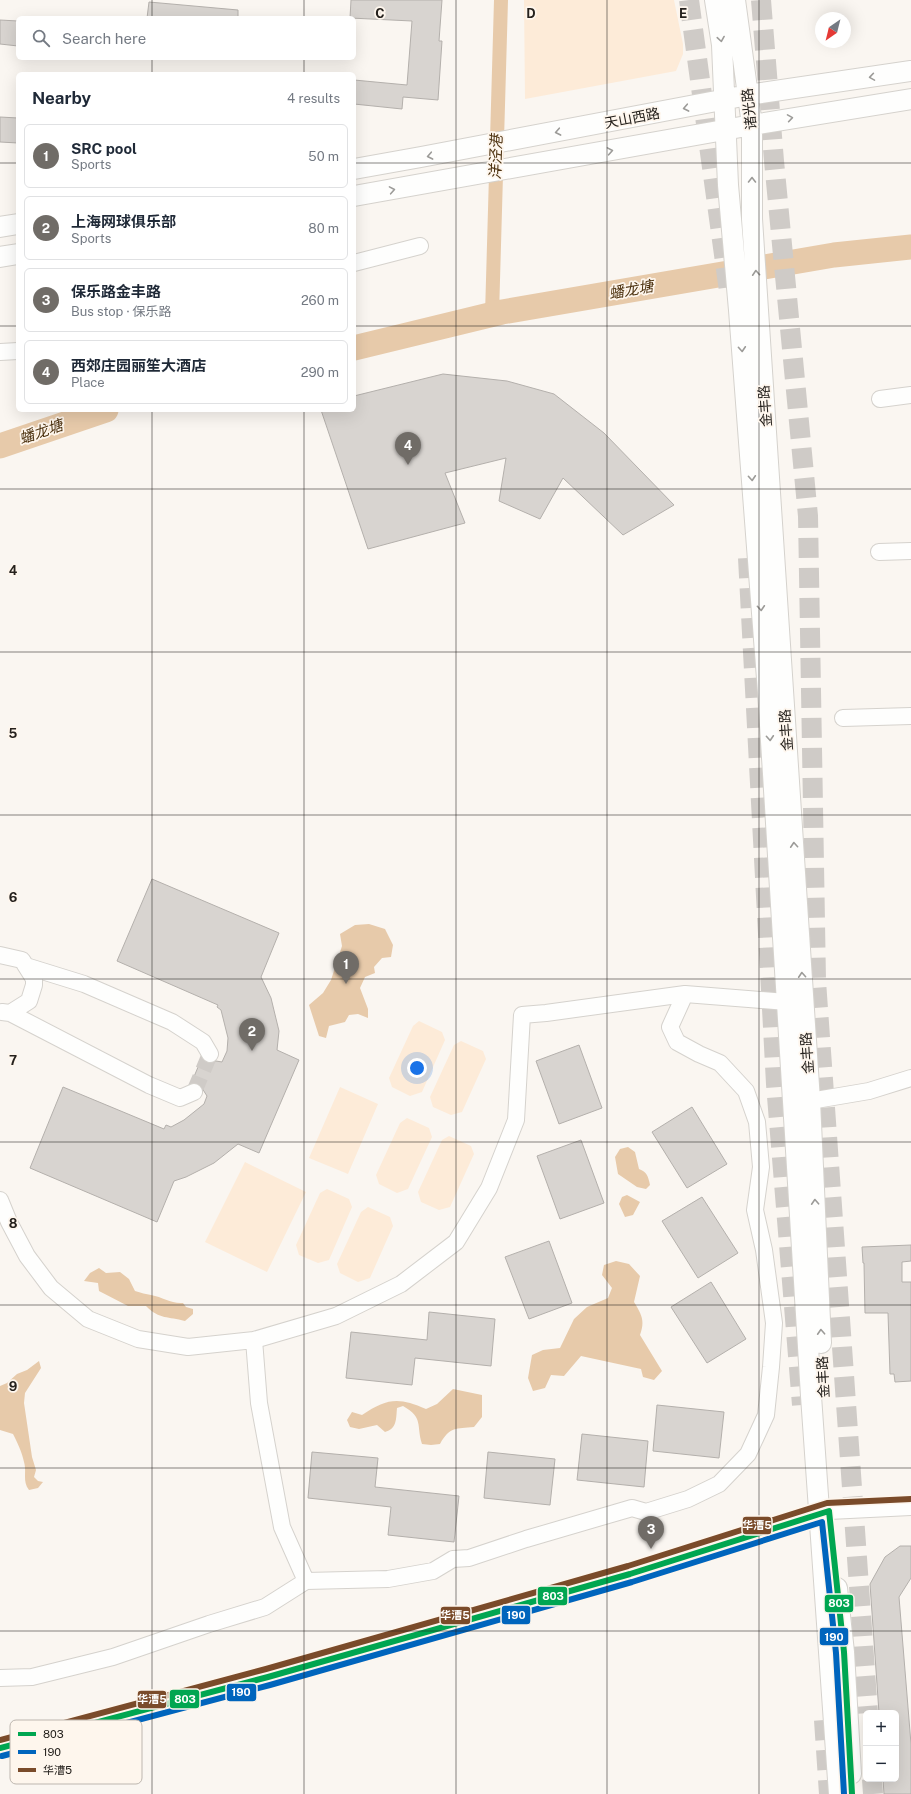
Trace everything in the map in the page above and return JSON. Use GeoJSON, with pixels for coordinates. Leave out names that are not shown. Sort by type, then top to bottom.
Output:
{"type":"FeatureCollection","features":[{"type":"Feature","properties":{"kind":"main road"},"geometry":{"type":"LineString","coordinates":[[715,0],[722,45],[732,224],[749,311]]}},
{"type":"Feature","properties":{"kind":"main road","name":"诸光路"},"geometry":{"type":"LineString","coordinates":[[735,0],[752,125],[752,219],[749,311]]}},
{"type":"Feature","properties":{"kind":"main road","name":"天山西路"},"geometry":{"type":"LineString","coordinates":[[356,168],[724,100],[911,71]]}},
{"type":"Feature","properties":{"kind":"main road","name":"天山西路"},"geometry":{"type":"LineString","coordinates":[[356,196],[474,176],[752,125],[911,99]]}},
{"type":"Feature","properties":{"kind":"main road"},"geometry":{"type":"LineString","coordinates":[[0,227],[16,224]]}},
{"type":"Feature","properties":{"kind":"main road"},"geometry":{"type":"LineString","coordinates":[[0,258],[16,254]]}},
{"type":"Feature","properties":{"kind":"main road","name":"金丰路"},"geometry":{"type":"LineString","coordinates":[[749,311],[796,1003],[810,1101],[824,1513],[839,1794]]}},
{"type":"Feature","properties":{"kind":"main road"},"geometry":{"type":"LineString","coordinates":[[796,1003],[824,1513]]}},
{"type":"Feature","properties":{"kind":"main road","name":"金丰路"},"geometry":{"type":"LineString","coordinates":[[824,1513],[844,1652],[852,1794]]}},
{"type":"Feature","properties":{"kind":"street"},"geometry":{"type":"LineString","coordinates":[[356,262],[420,246]]}},
{"type":"Feature","properties":{"kind":"street"},"geometry":{"type":"LineString","coordinates":[[0,352],[16,351]]}},
{"type":"Feature","properties":{"kind":"street"},"geometry":{"type":"LineString","coordinates":[[880,399],[911,395]]}},
{"type":"Feature","properties":{"kind":"street"},"geometry":{"type":"LineString","coordinates":[[879,552],[911,551]]}},
{"type":"Feature","properties":{"kind":"street"},"geometry":{"type":"LineString","coordinates":[[844,718],[911,716]]}},
{"type":"Feature","properties":{"kind":"street"},"geometry":{"type":"LineString","coordinates":[[0,955],[22,960],[34,979],[34,985],[29,1001],[5,1012]]}},
{"type":"Feature","properties":{"kind":"street"},"geometry":{"type":"LineString","coordinates":[[26,966],[84,984],[172,1022],[202,1042],[210,1054]]}},
{"type":"Feature","properties":{"kind":"street"},"geometry":{"type":"LineString","coordinates":[[0,1200],[9,1222],[23,1249],[39,1272],[51,1288],[88,1319],[138,1339],[188,1347],[254,1340],[336,1316],[401,1284],[456,1242],[489,1188],[516,1120],[522,1015],[684,994],[796,1003]]}},
{"type":"Feature","properties":{"kind":"street"},"geometry":{"type":"LineString","coordinates":[[0,1678],[32,1677],[113,1657],[209,1624],[265,1607],[306,1581],[388,1579],[433,1570],[453,1559],[470,1558],[526,1539],[632,1508],[646,1512],[688,1499],[719,1484],[748,1454],[766,1414],[774,1323],[764,1250],[755,1210],[761,1167],[757,1122],[746,1091],[720,1063],[677,1042],[670,1028],[684,994]]}},
{"type":"Feature","properties":{"kind":"street"},"geometry":{"type":"LineString","coordinates":[[5,1012],[149,1085],[180,1098],[194,1092]]}},
{"type":"Feature","properties":{"kind":"street"},"geometry":{"type":"LineString","coordinates":[[810,1101],[869,1091],[911,1078]]}},
{"type":"Feature","properties":{"kind":"street"},"geometry":{"type":"LineString","coordinates":[[254,1340],[259,1403],[282,1527],[306,1581]]}},
{"type":"Feature","properties":{"kind":"street"},"geometry":{"type":"LineString","coordinates":[[106,1720],[268,1677],[599,1583],[824,1513],[911,1507]]}},
{"type":"Feature","properties":{"kind":"street"},"geometry":{"type":"LineString","coordinates":[[0,1748],[10,1745]]}},
{"type":"Feature","properties":{"kind":"shaded area"},"geometry":{"type":"Polygon","coordinates":[[[524,0],[674,0],[683,44],[683,54],[676,71],[525,99],[524,0]]]}},
{"type":"Feature","properties":{"kind":"shaded area"},"geometry":{"type":"Polygon","coordinates":[[[369,924],[385,929],[393,945],[391,957],[382,958],[374,967],[375,973],[365,977],[360,988],[368,1009],[368,1018],[358,1014],[349,1015],[345,1022],[329,1026],[326,1038],[319,1036],[309,1005],[323,993],[331,980],[342,946],[340,934],[355,925],[369,924]]]}},
{"type":"Feature","properties":{"kind":"shaded area"},"geometry":{"type":"Polygon","coordinates":[[[419,1021],[442,1032],[445,1040],[422,1092],[410,1096],[392,1087],[389,1078],[413,1026],[419,1021]]]}},
{"type":"Feature","properties":{"kind":"shaded area"},"geometry":{"type":"Polygon","coordinates":[[[461,1041],[483,1051],[486,1059],[462,1112],[451,1115],[433,1107],[430,1097],[454,1045],[461,1041]]]}},
{"type":"Feature","properties":{"kind":"shaded area"},"geometry":{"type":"Polygon","coordinates":[[[340,1087],[378,1104],[348,1174],[309,1158],[340,1087]]]}},
{"type":"Feature","properties":{"kind":"shaded area"},"geometry":{"type":"Polygon","coordinates":[[[407,1118],[429,1128],[432,1137],[408,1189],[397,1193],[379,1184],[376,1175],[400,1123],[407,1118]]]}},
{"type":"Feature","properties":{"kind":"shaded area"},"geometry":{"type":"Polygon","coordinates":[[[449,1136],[471,1146],[474,1154],[450,1207],[439,1210],[421,1202],[418,1192],[442,1140],[449,1136]]]}},
{"type":"Feature","properties":{"kind":"shaded area"},"geometry":{"type":"Polygon","coordinates":[[[628,1147],[635,1152],[639,1169],[648,1177],[650,1185],[646,1189],[637,1187],[618,1174],[615,1157],[620,1149],[628,1147]]]}},
{"type":"Feature","properties":{"kind":"shaded area"},"geometry":{"type":"Polygon","coordinates":[[[245,1162],[306,1192],[267,1272],[205,1242],[245,1162]]]}},
{"type":"Feature","properties":{"kind":"shaded area"},"geometry":{"type":"Polygon","coordinates":[[[327,1189],[349,1199],[352,1207],[329,1260],[318,1263],[299,1255],[296,1245],[320,1193],[327,1189]]]}},
{"type":"Feature","properties":{"kind":"shaded area"},"geometry":{"type":"Polygon","coordinates":[[[627,1195],[640,1202],[633,1215],[625,1217],[619,1204],[622,1197],[627,1195]]]}},
{"type":"Feature","properties":{"kind":"shaded area"},"geometry":{"type":"Polygon","coordinates":[[[368,1207],[390,1217],[393,1226],[370,1278],[358,1282],[340,1273],[337,1264],[361,1212],[368,1207]]]}},
{"type":"Feature","properties":{"kind":"shaded area"},"geometry":{"type":"Polygon","coordinates":[[[616,1261],[629,1264],[640,1276],[634,1302],[642,1318],[640,1335],[662,1371],[654,1380],[643,1377],[641,1369],[581,1356],[564,1376],[551,1375],[545,1388],[533,1391],[528,1378],[532,1355],[543,1350],[560,1348],[574,1319],[587,1307],[608,1298],[612,1288],[602,1275],[604,1265],[616,1261]]]}},
{"type":"Feature","properties":{"kind":"shaded area"},"geometry":{"type":"Polygon","coordinates":[[[99,1268],[106,1273],[120,1272],[129,1279],[135,1291],[183,1303],[186,1307],[193,1309],[193,1314],[185,1321],[160,1316],[146,1306],[128,1306],[99,1291],[98,1283],[84,1281],[90,1273],[99,1268]]]}},
{"type":"Feature","properties":{"kind":"shaded area"},"geometry":{"type":"Polygon","coordinates":[[[39,1361],[41,1368],[25,1393],[24,1403],[32,1457],[36,1470],[34,1477],[38,1481],[43,1482],[38,1488],[29,1490],[25,1480],[25,1466],[23,1458],[16,1440],[13,1434],[0,1430],[0,1386],[7,1383],[17,1374],[27,1370],[39,1361]]]}},
{"type":"Feature","properties":{"kind":"shaded area"},"geometry":{"type":"Polygon","coordinates":[[[453,1389],[482,1395],[482,1417],[474,1427],[450,1431],[440,1444],[422,1444],[417,1418],[410,1410],[403,1406],[397,1408],[396,1420],[392,1429],[385,1432],[377,1425],[359,1429],[350,1427],[347,1420],[352,1412],[362,1415],[379,1405],[393,1401],[408,1402],[426,1409],[437,1404],[453,1389]]]}},
{"type":"Feature","properties":{"kind":"building"},"geometry":{"type":"Polygon","coordinates":[[[351,0],[442,0],[439,41],[442,41],[438,100],[403,97],[402,109],[356,104],[356,80],[407,85],[412,21],[356,18],[356,16],[350,16],[351,0]]]}},
{"type":"Feature","properties":{"kind":"building"},"geometry":{"type":"Polygon","coordinates":[[[149,2],[238,10],[238,16],[147,16],[149,2]]]}},
{"type":"Feature","properties":{"kind":"building"},"geometry":{"type":"Polygon","coordinates":[[[0,20],[16,21],[16,46],[0,44],[0,20]]]}},
{"type":"Feature","properties":{"kind":"building"},"geometry":{"type":"Polygon","coordinates":[[[0,117],[16,118],[16,143],[0,142],[0,117]]]}},
{"type":"Feature","properties":{"kind":"building"},"geometry":{"type":"Polygon","coordinates":[[[443,374],[507,381],[554,394],[604,433],[674,505],[623,535],[563,478],[540,519],[499,501],[506,458],[445,473],[465,523],[368,549],[322,412],[356,412],[356,396],[443,374]]]}},
{"type":"Feature","properties":{"kind":"building"},"geometry":{"type":"Polygon","coordinates":[[[152,879],[279,933],[261,977],[271,998],[279,1031],[277,1050],[299,1060],[259,1153],[238,1144],[214,1163],[186,1177],[174,1181],[157,1222],[30,1168],[63,1087],[164,1129],[166,1125],[171,1127],[184,1120],[204,1104],[207,1096],[200,1085],[193,1079],[201,1060],[210,1063],[216,1061],[222,1062],[227,1051],[228,1038],[221,1010],[217,1007],[218,1005],[117,961],[152,879]]]}},
{"type":"Feature","properties":{"kind":"building"},"geometry":{"type":"Polygon","coordinates":[[[579,1045],[602,1108],[559,1124],[536,1061],[579,1045]]]}},
{"type":"Feature","properties":{"kind":"building"},"geometry":{"type":"Polygon","coordinates":[[[692,1107],[727,1164],[687,1188],[652,1132],[692,1107]]]}},
{"type":"Feature","properties":{"kind":"building"},"geometry":{"type":"Polygon","coordinates":[[[581,1140],[604,1203],[560,1219],[537,1156],[581,1140]]]}},
{"type":"Feature","properties":{"kind":"building"},"geometry":{"type":"Polygon","coordinates":[[[702,1197],[738,1253],[698,1278],[662,1221],[702,1197]]]}},
{"type":"Feature","properties":{"kind":"building"},"geometry":{"type":"Polygon","coordinates":[[[549,1241],[572,1303],[529,1319],[505,1257],[549,1241]]]}},
{"type":"Feature","properties":{"kind":"building"},"geometry":{"type":"Polygon","coordinates":[[[911,1245],[911,1261],[902,1262],[902,1282],[911,1282],[911,1381],[895,1382],[894,1374],[890,1374],[888,1313],[865,1313],[864,1263],[862,1247],[911,1245]]]}},
{"type":"Feature","properties":{"kind":"building"},"geometry":{"type":"Polygon","coordinates":[[[711,1282],[746,1339],[707,1363],[671,1307],[711,1282]]]}},
{"type":"Feature","properties":{"kind":"building"},"geometry":{"type":"Polygon","coordinates":[[[429,1312],[495,1319],[491,1366],[415,1358],[412,1385],[346,1378],[351,1332],[427,1340],[429,1312]]]}},
{"type":"Feature","properties":{"kind":"building"},"geometry":{"type":"Polygon","coordinates":[[[657,1405],[724,1412],[719,1458],[653,1451],[657,1405]]]}},
{"type":"Feature","properties":{"kind":"building"},"geometry":{"type":"Polygon","coordinates":[[[582,1434],[648,1441],[644,1487],[577,1480],[582,1434]]]}},
{"type":"Feature","properties":{"kind":"building"},"geometry":{"type":"Polygon","coordinates":[[[312,1452],[378,1458],[375,1487],[459,1496],[454,1542],[388,1535],[391,1507],[308,1498],[312,1452]]]}},
{"type":"Feature","properties":{"kind":"building"},"geometry":{"type":"Polygon","coordinates":[[[488,1452],[555,1459],[550,1505],[484,1498],[488,1452]]]}},
{"type":"Feature","properties":{"kind":"building"},"geometry":{"type":"Polygon","coordinates":[[[900,1546],[911,1546],[911,1578],[899,1597],[911,1744],[911,1794],[884,1794],[883,1782],[899,1782],[899,1710],[879,1710],[870,1584],[885,1557],[900,1546]]]}},
{"type":"Feature","properties":{"kind":"waterway","name":"洋泾港"},"geometry":{"type":"LineString","coordinates":[[492,315],[501,0]]}},
{"type":"Feature","properties":{"kind":"waterway","name":"蟠龙塘"},"geometry":{"type":"LineString","coordinates":[[356,348],[502,312],[834,255],[911,247]]}},
{"type":"Feature","properties":{"kind":"waterway","name":"蟠龙塘"},"geometry":{"type":"LineString","coordinates":[[0,446],[100,412]]}},
{"type":"Feature","properties":{"kind":"tunnel"},"geometry":{"type":"LineString","coordinates":[[689,0],[729,291]]}},
{"type":"Feature","properties":{"kind":"tunnel"},"geometry":{"type":"LineString","coordinates":[[761,0],[774,161],[808,516],[816,981],[868,1710]]}},
{"type":"Feature","properties":{"kind":"tunnel"},"geometry":{"type":"LineString","coordinates":[[748,558],[776,1084],[802,1405]]}},
{"type":"Feature","properties":{"kind":"tunnel"},"geometry":{"type":"LineString","coordinates":[[194,1092],[210,1054]]}},
{"type":"Feature","properties":{"kind":"tunnel"},"geometry":{"type":"LineString","coordinates":[[824,1720],[829,1794]]}},
{"type":"Feature","properties":{"kind":"tunnel"},"geometry":{"type":"LineString","coordinates":[[872,1782],[873,1794]]}},
{"type":"Feature","properties":{"kind":"transit line","name":"华漕5"},"geometry":{"type":"LineString","coordinates":[[75,1720],[266,1669],[628,1566],[827,1503],[911,1499]]}},
{"type":"Feature","properties":{"kind":"transit line","name":"803"},"geometry":{"type":"LineString","coordinates":[[106,1720],[268,1677],[630,1574],[829,1511],[844,1652],[852,1794]]}},
{"type":"Feature","properties":{"kind":"transit line","name":"190"},"geometry":{"type":"LineString","coordinates":[[138,1720],[270,1685],[632,1582],[822,1522],[836,1653],[844,1794]]}},
{"type":"Feature","properties":{"kind":"transit line","name":"华漕5"},"geometry":{"type":"LineString","coordinates":[[0,1740],[10,1737]]}},
{"type":"Feature","properties":{"kind":"transit line","name":"803"},"geometry":{"type":"LineString","coordinates":[[0,1748],[10,1745]]}},
{"type":"Feature","properties":{"kind":"transit line","name":"190"},"geometry":{"type":"LineString","coordinates":[[2,1756],[10,1754]]}},
{"type":"Feature","properties":{"kind":"place","name":"西郊庄园丽笙大酒店"},"geometry":{"type":"Point","coordinates":[408,465]}},
{"type":"Feature","properties":{"kind":"place","name":"SRC pool"},"geometry":{"type":"Point","coordinates":[346,984]}},
{"type":"Feature","properties":{"kind":"place","name":"上海网球俱乐部"},"geometry":{"type":"Point","coordinates":[252,1051]}},
{"type":"Feature","properties":{"kind":"place","name":"保乐路金丰路"},"geometry":{"type":"Point","coordinates":[651,1549]}}]}
